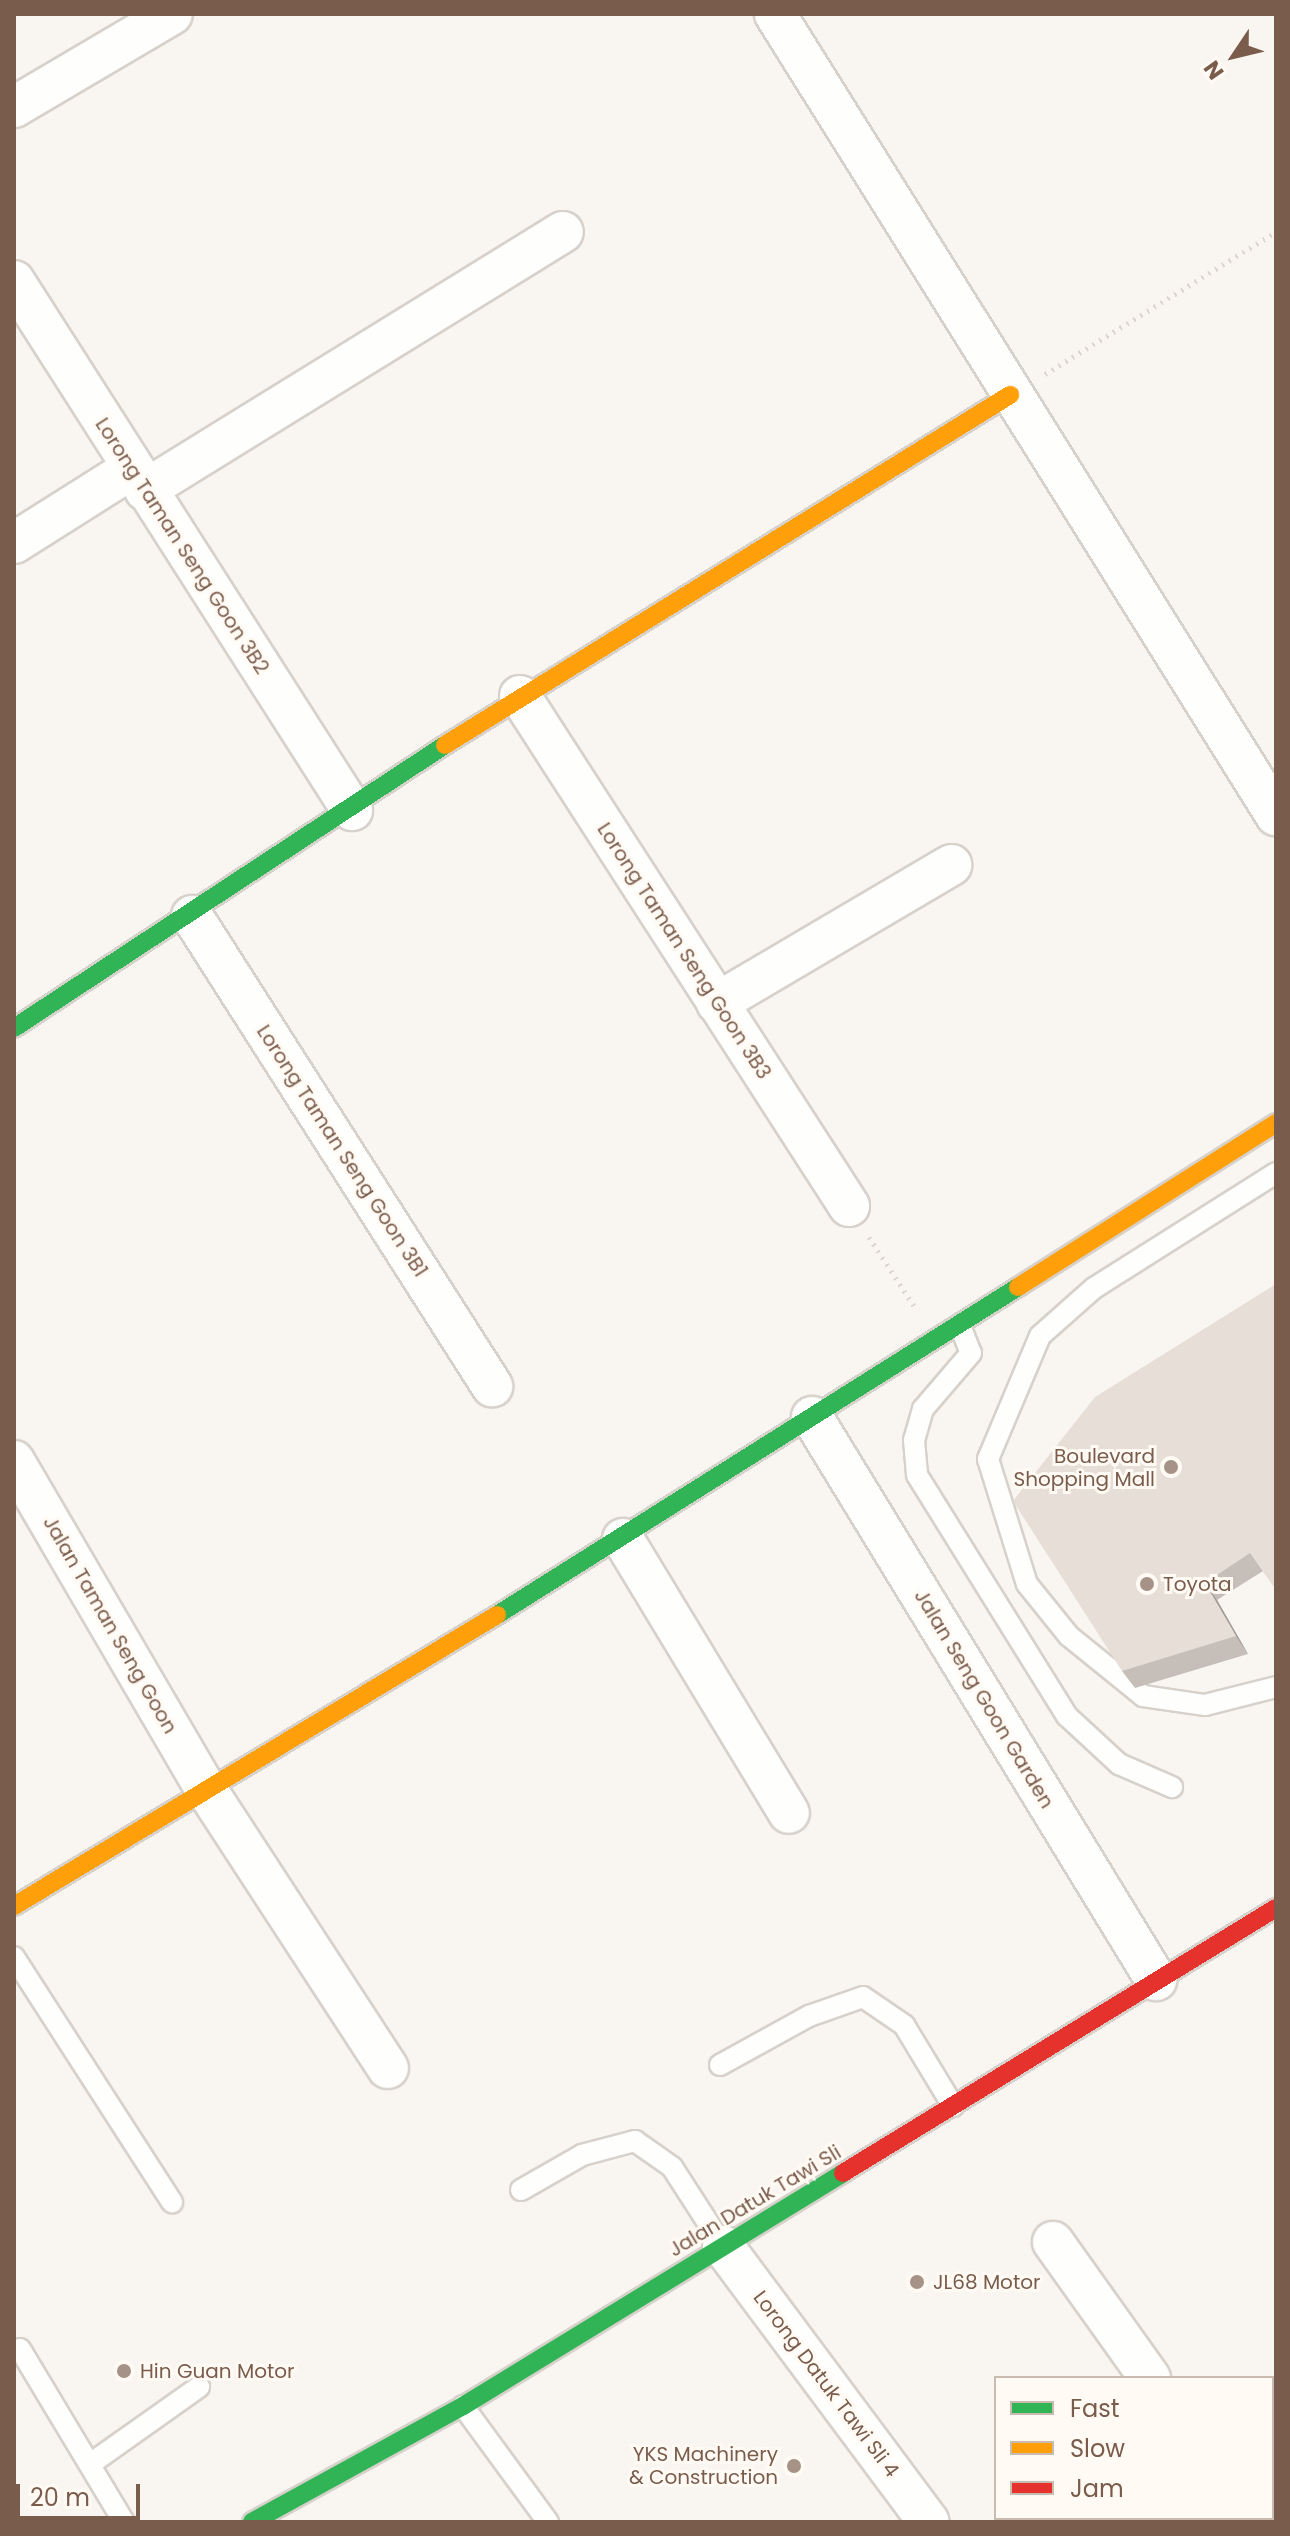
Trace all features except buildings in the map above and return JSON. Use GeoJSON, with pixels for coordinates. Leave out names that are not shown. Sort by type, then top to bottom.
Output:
{"type":"FeatureCollection","features":[{"type":"Feature","properties":{"kind":"main road"},"geometry":{"type":"LineString","coordinates":[[14,1028],[192,916],[520,696],[1010,395]]}},
{"type":"Feature","properties":{"kind":"main road"},"geometry":{"type":"LineString","coordinates":[[14,1906],[623,1539],[812,1417],[939,1342],[1276,1123]]}},
{"type":"Feature","properties":{"kind":"main road","name":"Jalan Datuk Tawi Sli"},"geometry":{"type":"LineString","coordinates":[[252,2522],[463,2406],[1276,1908]]}},
{"type":"Feature","properties":{"kind":"street"},"geometry":{"type":"LineString","coordinates":[[14,107],[172,14]]}},
{"type":"Feature","properties":{"kind":"street"},"geometry":{"type":"LineString","coordinates":[[775,14],[1010,395],[1276,815]]}},
{"type":"Feature","properties":{"kind":"street"},"geometry":{"type":"LineString","coordinates":[[14,543],[138,479],[563,232]]}},
{"type":"Feature","properties":{"kind":"street","name":"Lorong Taman Seng Goon 3B2"},"geometry":{"type":"LineString","coordinates":[[14,281],[352,810]]}},
{"type":"Feature","properties":{"kind":"street","name":"Lorong Taman Seng Goon 3B3"},"geometry":{"type":"LineString","coordinates":[[520,696],[849,1206]]}},
{"type":"Feature","properties":{"kind":"street"},"geometry":{"type":"LineString","coordinates":[[717,1003],[951,865]]}},
{"type":"Feature","properties":{"kind":"street","name":"Lorong Taman Seng Goon 3B1"},"geometry":{"type":"LineString","coordinates":[[192,916],[492,1386]]}},
{"type":"Feature","properties":{"kind":"street","name":"Jalan Seng Goon Garden"},"geometry":{"type":"LineString","coordinates":[[812,1417],[1156,1980]]}},
{"type":"Feature","properties":{"kind":"street","name":"Jalan Taman Seng Goon"},"geometry":{"type":"LineString","coordinates":[[14,1461],[206,1789],[388,2068]]}},
{"type":"Feature","properties":{"kind":"street"},"geometry":{"type":"LineString","coordinates":[[623,1539],[789,1813]]}},
{"type":"Feature","properties":{"kind":"street"},"geometry":{"type":"LineString","coordinates":[[1053,2242],[1149,2376]]}},
{"type":"Feature","properties":{"kind":"street","name":"Lorong Datuk Tawi Sli 4"},"geometry":{"type":"LineString","coordinates":[[723,2246],[929,2522]]}},
{"type":"Feature","properties":{"kind":"lane"},"geometry":{"type":"LineString","coordinates":[[1276,1173],[1094,1288],[1040,1336],[988,1459],[1027,1584],[1069,1636],[1143,1696],[1205,1705],[1276,1687]]}},
{"type":"Feature","properties":{"kind":"lane"},"geometry":{"type":"LineString","coordinates":[[960,1326],[971,1353],[923,1409],[914,1440],[917,1475],[1067,1716],[1119,1764],[1172,1787]]}},
{"type":"Feature","properties":{"kind":"lane"},"geometry":{"type":"LineString","coordinates":[[14,1957],[172,2202]]}},
{"type":"Feature","properties":{"kind":"lane"},"geometry":{"type":"LineString","coordinates":[[720,2065],[809,2016],[863,1997],[904,2025],[953,2106]]}},
{"type":"Feature","properties":{"kind":"lane"},"geometry":{"type":"LineString","coordinates":[[521,2190],[582,2155],[635,2141],[672,2167],[723,2246]]}},
{"type":"Feature","properties":{"kind":"lane"},"geometry":{"type":"LineString","coordinates":[[20,2349],[93,2462],[124,2522]]}},
{"type":"Feature","properties":{"kind":"lane"},"geometry":{"type":"LineString","coordinates":[[93,2462],[199,2387]]}},
{"type":"Feature","properties":{"kind":"lane"},"geometry":{"type":"LineString","coordinates":[[463,2406],[548,2522]]}},
{"type":"Feature","properties":{"kind":"path"},"geometry":{"type":"LineString","coordinates":[[1010,395],[1276,232]]}},
{"type":"Feature","properties":{"kind":"path"},"geometry":{"type":"LineString","coordinates":[[849,1206],[939,1342]]}},
{"type":"Feature","properties":{"kind":"traffic: fast"},"geometry":{"type":"LineString","coordinates":[[14,1028],[445,745]]}},
{"type":"Feature","properties":{"kind":"traffic: fast"},"geometry":{"type":"LineString","coordinates":[[497,1615],[1018,1287]]}},
{"type":"Feature","properties":{"kind":"traffic: fast"},"geometry":{"type":"LineString","coordinates":[[252,2522],[463,2406],[843,2173]]}},
{"type":"Feature","properties":{"kind":"traffic: slow"},"geometry":{"type":"LineString","coordinates":[[445,745],[1010,395]]}},
{"type":"Feature","properties":{"kind":"traffic: slow"},"geometry":{"type":"LineString","coordinates":[[1018,1287],[1276,1123]]}},
{"type":"Feature","properties":{"kind":"traffic: slow"},"geometry":{"type":"LineString","coordinates":[[14,1906],[497,1615]]}},
{"type":"Feature","properties":{"kind":"traffic: jam"},"geometry":{"type":"LineString","coordinates":[[843,2173],[1276,1908]]}},
{"type":"Feature","properties":{"kind":"place","name":"Boulevard Shopping Mall"},"geometry":{"type":"Point","coordinates":[1171,1467]}},
{"type":"Feature","properties":{"kind":"place","name":"Toyota"},"geometry":{"type":"Point","coordinates":[1147,1584]}},
{"type":"Feature","properties":{"kind":"place","name":"JL68 Motor"},"geometry":{"type":"Point","coordinates":[917,2282]}},
{"type":"Feature","properties":{"kind":"place","name":"Hin Guan Motor"},"geometry":{"type":"Point","coordinates":[124,2371]}},
{"type":"Feature","properties":{"kind":"place","name":"YKS Machinery & Construction"},"geometry":{"type":"Point","coordinates":[794,2466]}}]}
